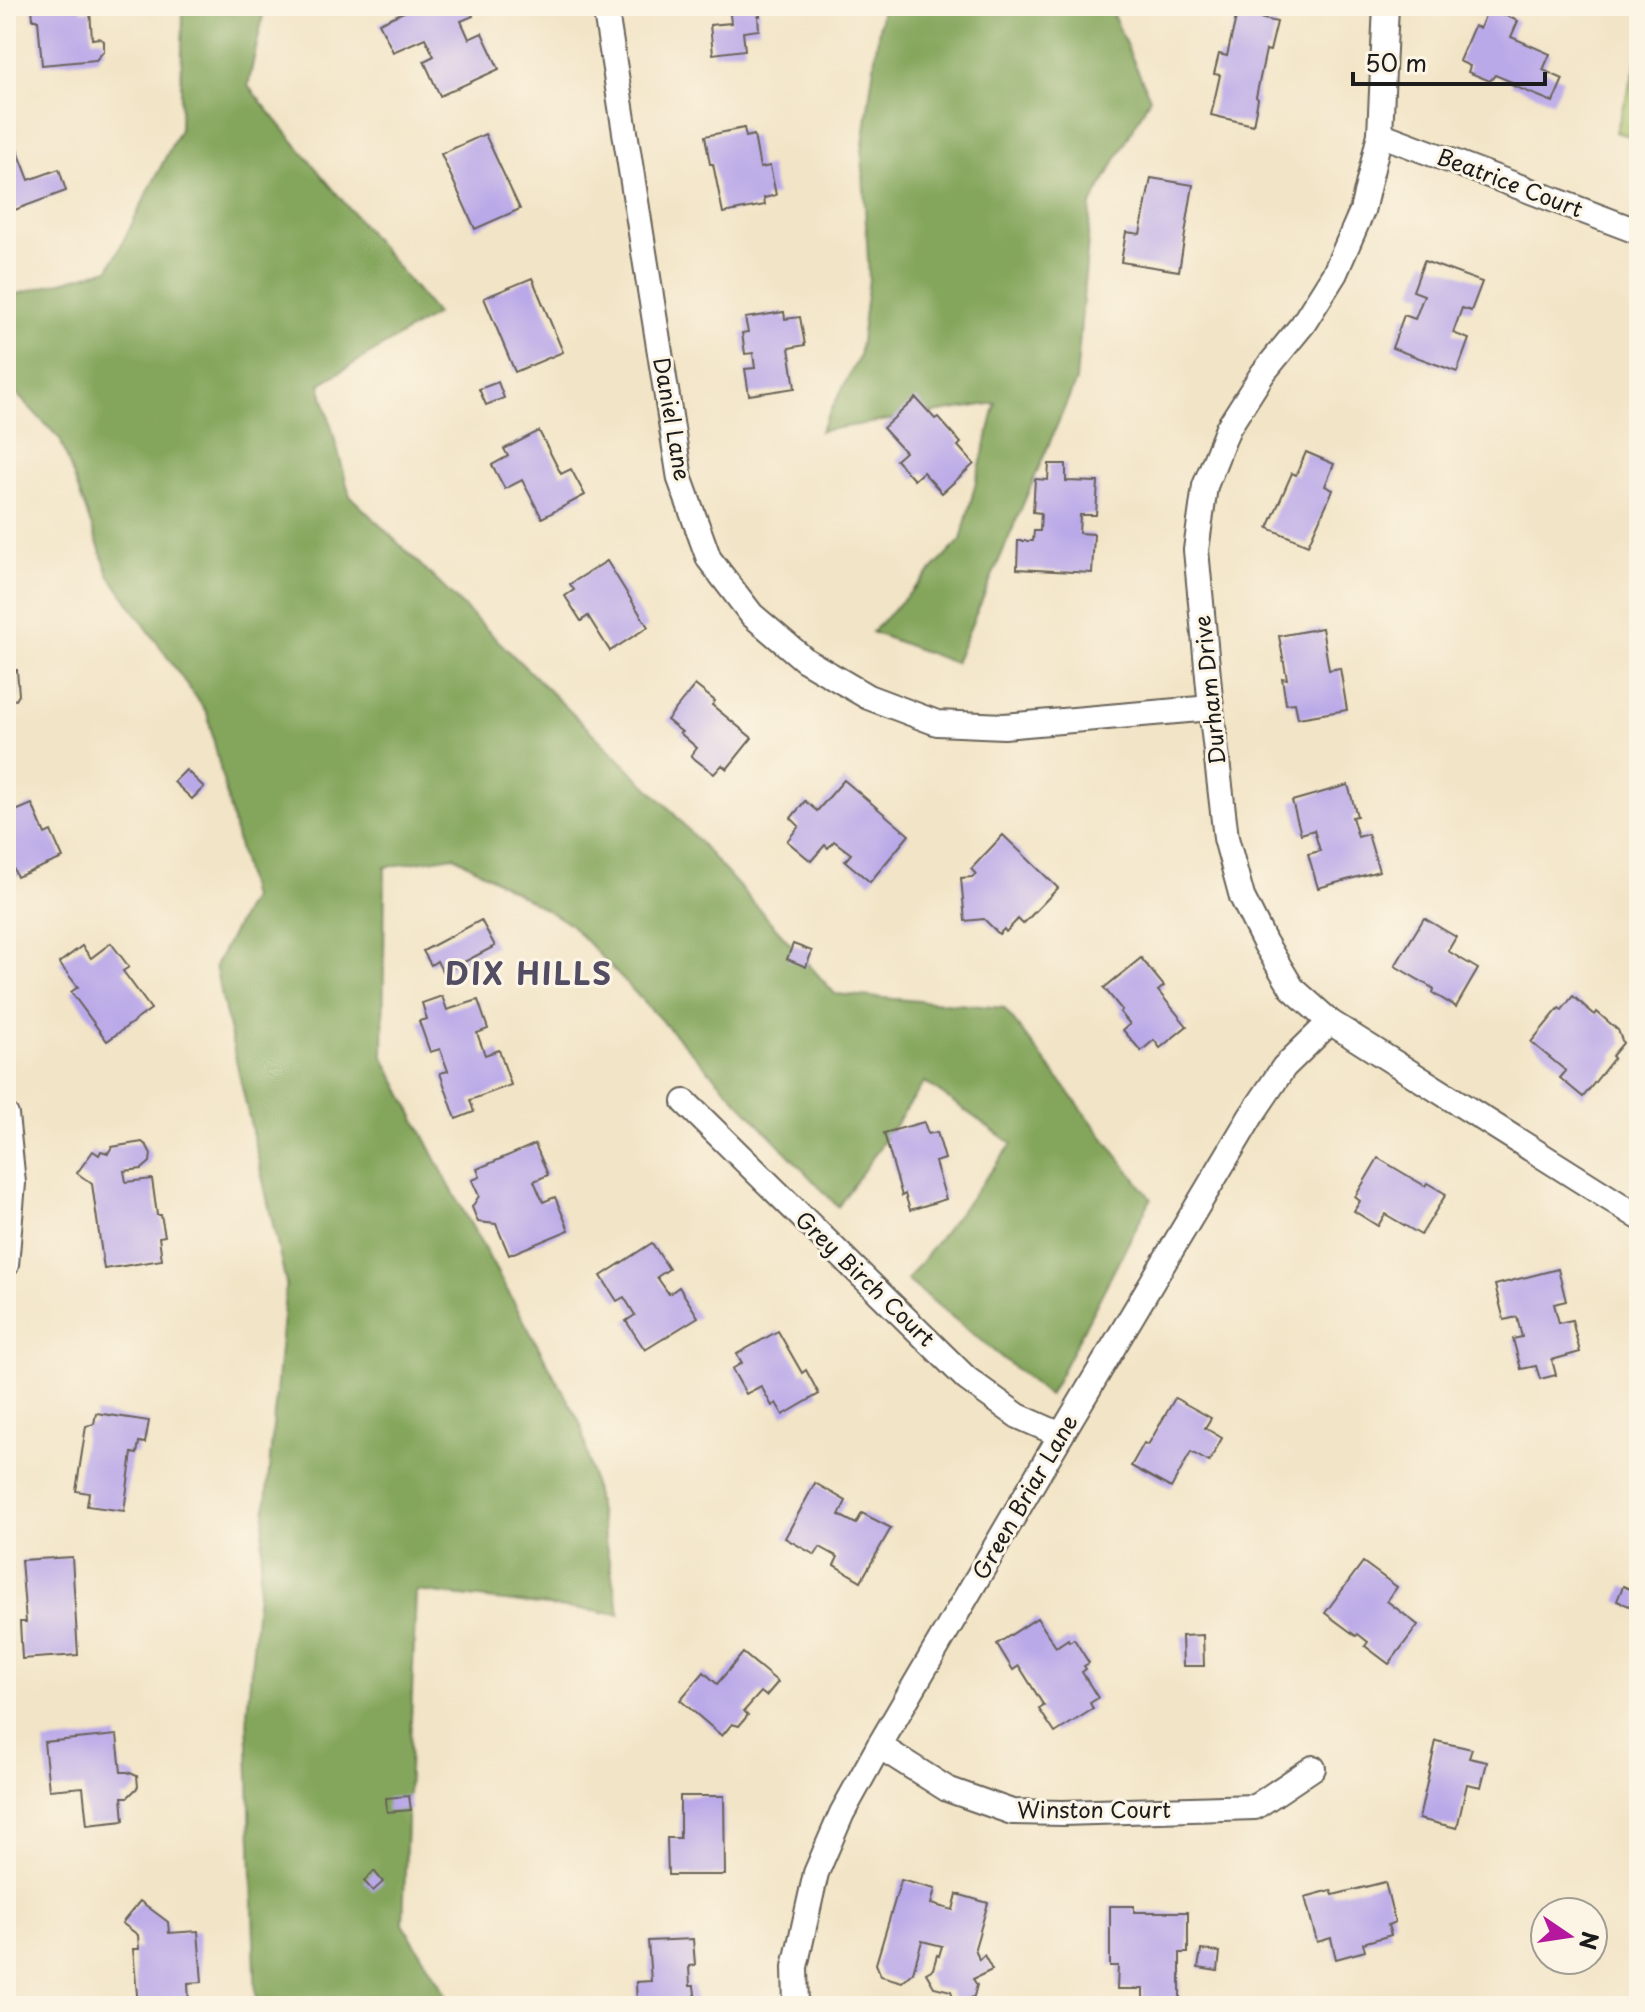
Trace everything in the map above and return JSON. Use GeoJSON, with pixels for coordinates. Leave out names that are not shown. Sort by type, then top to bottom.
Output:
{"type":"FeatureCollection","features":[{"type":"Feature","properties":{"kind":"street","name":"Daniel Lane"},"geometry":{"type":"LineString","coordinates":[[605,6],[680,479],[709,559],[752,615],[805,660],[868,697],[937,723],[1004,726],[1211,708]]}},
{"type":"Feature","properties":{"kind":"street","name":"Durham Drive"},"geometry":{"type":"LineString","coordinates":[[1386,6],[1380,134],[1362,211],[1335,273],[1303,324],[1263,373],[1228,428],[1205,486],[1196,550],[1226,838],[1242,897],[1292,988],[1330,1022],[1639,1217]]}},
{"type":"Feature","properties":{"kind":"street","name":"Beatrice Court"},"geometry":{"type":"LineString","coordinates":[[1380,134],[1639,232]]}},
{"type":"Feature","properties":{"kind":"street","name":"Green Briar Lane"},"geometry":{"type":"LineString","coordinates":[[796,2006],[795,1967],[816,1873],[842,1813],[1061,1435],[1251,1116],[1284,1067],[1330,1022]]}},
{"type":"Feature","properties":{"kind":"street","name":"Grey Birch Court"},"geometry":{"type":"LineString","coordinates":[[685,1102],[967,1379],[1018,1416],[1061,1435]]}},
{"type":"Feature","properties":{"kind":"street"},"geometry":{"type":"LineString","coordinates":[[6,1115],[13,1183],[6,1265]]}},
{"type":"Feature","properties":{"kind":"street","name":"Winston Court"},"geometry":{"type":"LineString","coordinates":[[879,1746],[947,1789],[1012,1812],[1255,1807],[1313,1768]]}},
{"type":"Feature","properties":{"kind":"green space"},"geometry":{"type":"Polygon","coordinates":[[[183,6],[265,6],[248,86],[436,314],[320,384],[350,496],[666,805],[835,994],[1004,1008],[1151,1199],[1049,1396],[907,1280],[1012,1144],[925,1082],[838,1207],[570,924],[454,856],[385,867],[383,1056],[448,1183],[581,1424],[620,1614],[416,1591],[403,1924],[453,2006],[256,2006],[247,1713],[286,1283],[215,966],[251,898],[207,713],[109,575],[60,439],[6,383],[6,297],[109,269],[180,129],[183,6]]]}},
{"type":"Feature","properties":{"kind":"green space"},"geometry":{"type":"Polygon","coordinates":[[[882,6],[1109,6],[1150,98],[1091,205],[1076,381],[955,663],[872,632],[961,540],[996,403],[820,431],[859,357],[869,279],[862,152],[882,6]]]}},
{"type":"Feature","properties":{"kind":"green space"},"geometry":{"type":"Polygon","coordinates":[[[1639,55],[1639,139],[1616,132],[1639,55]]]}},
{"type":"Feature","properties":{"kind":"building"},"geometry":{"type":"Polygon","coordinates":[[[32,6],[81,6],[81,11],[90,11],[92,39],[104,41],[104,51],[96,60],[42,65],[38,20],[33,20],[32,6]]]}},
{"type":"Feature","properties":{"kind":"building"},"geometry":{"type":"Polygon","coordinates":[[[417,6],[469,6],[473,16],[461,21],[469,39],[482,33],[499,69],[440,96],[424,61],[434,56],[425,38],[393,52],[379,23],[417,6]]]}},
{"type":"Feature","properties":{"kind":"building"},"geometry":{"type":"Polygon","coordinates":[[[729,6],[759,8],[759,30],[743,32],[745,50],[713,54],[710,25],[731,23],[729,6]]]}},
{"type":"Feature","properties":{"kind":"building"},"geometry":{"type":"Polygon","coordinates":[[[1488,8],[1518,21],[1511,37],[1550,54],[1543,70],[1563,79],[1553,102],[1495,75],[1490,81],[1468,72],[1470,66],[1459,61],[1474,26],[1480,28],[1488,8]]]}},
{"type":"Feature","properties":{"kind":"building"},"geometry":{"type":"Polygon","coordinates":[[[1237,13],[1277,22],[1270,51],[1266,50],[1253,125],[1211,115],[1220,75],[1214,74],[1219,54],[1227,56],[1237,13]]]}},
{"type":"Feature","properties":{"kind":"building"},"geometry":{"type":"Polygon","coordinates":[[[6,120],[29,180],[59,169],[66,191],[12,211],[6,195],[6,120]]]}},
{"type":"Feature","properties":{"kind":"building"},"geometry":{"type":"Polygon","coordinates":[[[744,128],[746,137],[754,135],[760,168],[770,166],[776,195],[764,198],[765,205],[723,213],[705,136],[744,128]]]}},
{"type":"Feature","properties":{"kind":"building"},"geometry":{"type":"Polygon","coordinates":[[[485,134],[520,209],[475,229],[441,154],[485,134]]]}},
{"type":"Feature","properties":{"kind":"building"},"geometry":{"type":"Polygon","coordinates":[[[1151,178],[1193,185],[1179,271],[1121,262],[1126,232],[1140,234],[1151,178]]]}},
{"type":"Feature","properties":{"kind":"building"},"geometry":{"type":"Polygon","coordinates":[[[1424,261],[1482,282],[1471,311],[1462,308],[1453,333],[1469,339],[1457,372],[1392,348],[1404,315],[1415,319],[1424,295],[1413,291],[1424,261]]]}},
{"type":"Feature","properties":{"kind":"building"},"geometry":{"type":"Polygon","coordinates":[[[532,278],[563,352],[515,372],[484,298],[532,278]]]}},
{"type":"Feature","properties":{"kind":"building"},"geometry":{"type":"Polygon","coordinates":[[[784,312],[785,319],[800,317],[805,345],[789,348],[795,388],[749,395],[745,369],[755,368],[753,353],[745,354],[742,333],[748,332],[745,318],[784,312]]]}},
{"type":"Feature","properties":{"kind":"building"},"geometry":{"type":"Polygon","coordinates":[[[498,382],[504,398],[486,405],[479,389],[498,382]]]}},
{"type":"Feature","properties":{"kind":"building"},"geometry":{"type":"Polygon","coordinates":[[[916,398],[961,443],[958,446],[974,464],[942,493],[923,472],[914,480],[896,460],[905,452],[883,428],[916,398]]]}},
{"type":"Feature","properties":{"kind":"building"},"geometry":{"type":"Polygon","coordinates":[[[539,431],[561,474],[571,469],[585,495],[542,518],[522,480],[505,489],[492,465],[508,456],[504,449],[539,431]]]}},
{"type":"Feature","properties":{"kind":"building"},"geometry":{"type":"Polygon","coordinates":[[[1306,452],[1334,464],[1325,486],[1333,490],[1308,545],[1268,528],[1292,473],[1296,475],[1306,452]]]}},
{"type":"Feature","properties":{"kind":"building"},"geometry":{"type":"Polygon","coordinates":[[[1049,464],[1066,464],[1066,481],[1098,482],[1096,515],[1080,515],[1079,533],[1094,534],[1092,573],[1017,569],[1018,541],[1033,541],[1034,531],[1040,531],[1041,513],[1033,512],[1035,479],[1048,480],[1049,464]]]}},
{"type":"Feature","properties":{"kind":"building"},"geometry":{"type":"Polygon","coordinates":[[[607,561],[648,627],[610,651],[588,616],[581,621],[565,596],[574,590],[570,584],[607,561]]]}},
{"type":"Feature","properties":{"kind":"building"},"geometry":{"type":"Polygon","coordinates":[[[1322,628],[1329,670],[1340,668],[1347,710],[1298,718],[1295,703],[1286,704],[1282,678],[1287,679],[1279,636],[1322,628]]]}},
{"type":"Feature","properties":{"kind":"building"},"geometry":{"type":"Polygon","coordinates":[[[8,637],[12,670],[17,670],[19,695],[16,700],[6,698],[8,637]]]}},
{"type":"Feature","properties":{"kind":"building"},"geometry":{"type":"Polygon","coordinates":[[[695,685],[715,701],[712,705],[752,738],[727,769],[722,765],[714,774],[691,756],[697,748],[667,720],[695,685]]]}},
{"type":"Feature","properties":{"kind":"building"},"geometry":{"type":"Polygon","coordinates":[[[186,770],[204,787],[192,799],[174,782],[186,770]]]}},
{"type":"Feature","properties":{"kind":"building"},"geometry":{"type":"Polygon","coordinates":[[[844,780],[909,835],[870,882],[845,861],[851,854],[834,841],[828,848],[825,845],[811,861],[787,841],[799,826],[791,818],[805,801],[817,811],[844,780]]]}},
{"type":"Feature","properties":{"kind":"building"},"geometry":{"type":"Polygon","coordinates":[[[1348,785],[1357,816],[1352,817],[1358,837],[1368,834],[1379,871],[1318,888],[1308,854],[1320,851],[1314,830],[1301,834],[1292,801],[1348,785]]]}},
{"type":"Feature","properties":{"kind":"building"},"geometry":{"type":"Polygon","coordinates":[[[32,804],[45,834],[51,831],[63,858],[17,877],[6,852],[6,815],[32,804]]]}},
{"type":"Feature","properties":{"kind":"building"},"geometry":{"type":"Polygon","coordinates":[[[1003,835],[1058,888],[1023,924],[1018,919],[1006,932],[1004,929],[999,934],[984,919],[965,921],[961,878],[976,874],[971,869],[1003,835]]]}},
{"type":"Feature","properties":{"kind":"building"},"geometry":{"type":"Polygon","coordinates":[[[1424,918],[1456,937],[1448,951],[1478,969],[1456,1007],[1433,993],[1434,989],[1395,966],[1424,918]]]}},
{"type":"Feature","properties":{"kind":"building"},"geometry":{"type":"Polygon","coordinates":[[[481,920],[495,946],[443,973],[437,961],[431,965],[423,951],[481,920]]]}},
{"type":"Feature","properties":{"kind":"building"},"geometry":{"type":"Polygon","coordinates":[[[111,943],[129,967],[123,971],[151,1009],[107,1041],[71,992],[78,987],[59,963],[82,946],[91,958],[111,943]]]}},
{"type":"Feature","properties":{"kind":"building"},"geometry":{"type":"Polygon","coordinates":[[[793,944],[812,951],[806,967],[787,959],[793,944]]]}},
{"type":"Feature","properties":{"kind":"building"},"geometry":{"type":"Polygon","coordinates":[[[1141,958],[1164,986],[1158,991],[1187,1026],[1160,1048],[1154,1040],[1141,1051],[1123,1030],[1130,1024],[1104,988],[1141,958]]]}},
{"type":"Feature","properties":{"kind":"building"},"geometry":{"type":"Polygon","coordinates":[[[442,996],[447,1010],[478,1000],[488,1029],[477,1033],[485,1055],[499,1050],[511,1085],[470,1100],[474,1112],[456,1119],[440,1073],[448,1071],[440,1049],[430,1052],[419,1021],[427,1019],[422,1003],[442,996]]]}},
{"type":"Feature","properties":{"kind":"building"},"geometry":{"type":"Polygon","coordinates":[[[1573,996],[1618,1030],[1623,1043],[1583,1097],[1560,1078],[1566,1071],[1531,1042],[1573,996]]]}},
{"type":"Feature","properties":{"kind":"building"},"geometry":{"type":"Polygon","coordinates":[[[924,1122],[928,1134],[937,1132],[945,1159],[935,1162],[946,1199],[910,1210],[905,1194],[902,1196],[884,1133],[924,1122]]]}},
{"type":"Feature","properties":{"kind":"building"},"geometry":{"type":"Polygon","coordinates":[[[142,1142],[151,1154],[150,1162],[142,1169],[124,1171],[126,1182],[152,1179],[157,1215],[161,1215],[165,1236],[159,1237],[162,1260],[104,1269],[92,1184],[77,1173],[93,1151],[99,1155],[101,1151],[108,1153],[112,1147],[142,1142]]]}},
{"type":"Feature","properties":{"kind":"building"},"geometry":{"type":"Polygon","coordinates":[[[535,1144],[548,1175],[534,1181],[543,1202],[555,1197],[569,1230],[509,1255],[496,1224],[478,1222],[472,1207],[479,1196],[472,1180],[480,1177],[477,1169],[535,1144]]]}},
{"type":"Feature","properties":{"kind":"building"},"geometry":{"type":"Polygon","coordinates":[[[1378,1158],[1425,1186],[1427,1183],[1446,1194],[1421,1235],[1385,1214],[1378,1226],[1354,1211],[1360,1201],[1355,1197],[1378,1158]]]}},
{"type":"Feature","properties":{"kind":"building"},"geometry":{"type":"Polygon","coordinates":[[[652,1243],[669,1269],[657,1277],[669,1294],[679,1287],[698,1317],[645,1350],[626,1321],[635,1315],[624,1297],[617,1301],[601,1276],[652,1243]]]}},
{"type":"Feature","properties":{"kind":"building"},"geometry":{"type":"Polygon","coordinates":[[[1558,1269],[1566,1301],[1554,1304],[1559,1323],[1572,1320],[1580,1352],[1552,1360],[1556,1375],[1540,1379],[1536,1366],[1521,1369],[1513,1339],[1522,1337],[1517,1317],[1504,1320],[1495,1285],[1558,1269]]]}},
{"type":"Feature","properties":{"kind":"building"},"geometry":{"type":"Polygon","coordinates":[[[778,1331],[802,1373],[806,1370],[819,1394],[783,1415],[776,1403],[772,1406],[761,1386],[746,1394],[732,1369],[742,1363],[737,1354],[778,1331]]]}},
{"type":"Feature","properties":{"kind":"building"},"geometry":{"type":"Polygon","coordinates":[[[1175,1398],[1211,1418],[1205,1428],[1222,1438],[1209,1462],[1191,1452],[1171,1488],[1131,1466],[1144,1443],[1148,1445],[1175,1398]]]}},
{"type":"Feature","properties":{"kind":"building"},"geometry":{"type":"Polygon","coordinates":[[[96,1413],[149,1421],[145,1443],[139,1442],[137,1454],[132,1453],[124,1511],[87,1506],[89,1493],[76,1491],[86,1426],[94,1424],[96,1413]]]}},
{"type":"Feature","properties":{"kind":"building"},"geometry":{"type":"Polygon","coordinates":[[[815,1483],[846,1501],[839,1515],[856,1524],[862,1513],[891,1528],[861,1581],[834,1565],[838,1557],[820,1547],[815,1555],[785,1538],[815,1483]]]}},
{"type":"Feature","properties":{"kind":"building"},"geometry":{"type":"Polygon","coordinates":[[[72,1557],[78,1655],[22,1659],[20,1622],[26,1622],[21,1560],[72,1557]]]}},
{"type":"Feature","properties":{"kind":"building"},"geometry":{"type":"Polygon","coordinates":[[[1363,1562],[1397,1587],[1387,1601],[1418,1625],[1389,1664],[1365,1646],[1368,1642],[1358,1634],[1356,1636],[1325,1613],[1363,1562]]]}},
{"type":"Feature","properties":{"kind":"building"},"geometry":{"type":"Polygon","coordinates":[[[1623,1586],[1639,1593],[1639,1610],[1617,1601],[1623,1586]]]}},
{"type":"Feature","properties":{"kind":"building"},"geometry":{"type":"Polygon","coordinates":[[[1037,1618],[1056,1647],[1068,1639],[1069,1642],[1074,1639],[1089,1663],[1082,1672],[1098,1698],[1090,1703],[1093,1709],[1055,1733],[1039,1709],[1044,1706],[1019,1666],[1013,1670],[997,1644],[1037,1618]]]}},
{"type":"Feature","properties":{"kind":"building"},"geometry":{"type":"Polygon","coordinates":[[[1203,1635],[1204,1666],[1183,1666],[1182,1636],[1203,1635]]]}},
{"type":"Feature","properties":{"kind":"building"},"geometry":{"type":"Polygon","coordinates":[[[743,1653],[778,1682],[766,1696],[761,1692],[744,1711],[748,1715],[739,1726],[732,1724],[722,1736],[680,1700],[704,1672],[717,1684],[743,1653]]]}},
{"type":"Feature","properties":{"kind":"building"},"geometry":{"type":"Polygon","coordinates":[[[117,1735],[121,1772],[137,1776],[138,1787],[128,1797],[122,1797],[124,1821],[87,1825],[83,1787],[49,1790],[44,1742],[117,1735]]]}},
{"type":"Feature","properties":{"kind":"building"},"geometry":{"type":"Polygon","coordinates":[[[1436,1741],[1472,1749],[1469,1758],[1487,1762],[1481,1787],[1467,1784],[1457,1828],[1419,1819],[1436,1741]]]}},
{"type":"Feature","properties":{"kind":"building"},"geometry":{"type":"Polygon","coordinates":[[[409,1796],[411,1810],[387,1812],[386,1798],[409,1796]]]}},
{"type":"Feature","properties":{"kind":"building"},"geometry":{"type":"Polygon","coordinates":[[[680,1796],[724,1796],[725,1875],[668,1875],[667,1838],[680,1838],[680,1796]]]}},
{"type":"Feature","properties":{"kind":"building"},"geometry":{"type":"Polygon","coordinates":[[[374,1871],[383,1882],[373,1891],[364,1881],[374,1871]]]}},
{"type":"Feature","properties":{"kind":"building"},"geometry":{"type":"Polygon","coordinates":[[[901,1880],[935,1889],[931,1904],[953,1910],[957,1894],[988,1903],[975,1948],[979,1960],[984,1955],[992,1970],[973,1979],[977,1985],[974,1996],[966,2001],[953,1997],[951,1991],[934,1987],[926,1973],[933,1969],[942,1946],[922,1941],[913,1972],[902,1982],[881,1976],[876,1964],[901,1880]]]}},
{"type":"Feature","properties":{"kind":"building"},"geometry":{"type":"Polygon","coordinates":[[[1385,1882],[1395,1922],[1388,1925],[1391,1935],[1363,1943],[1365,1951],[1336,1959],[1331,1938],[1317,1942],[1305,1897],[1331,1890],[1333,1895],[1385,1882]]]}},
{"type":"Feature","properties":{"kind":"building"},"geometry":{"type":"Polygon","coordinates":[[[140,1901],[168,1922],[169,1933],[198,1931],[202,1982],[188,1983],[189,2006],[138,2006],[133,1949],[139,1949],[138,1935],[122,1923],[140,1901]]]}},
{"type":"Feature","properties":{"kind":"building"},"geometry":{"type":"Polygon","coordinates":[[[1110,1906],[1134,1906],[1134,1912],[1188,1912],[1188,1953],[1180,1953],[1180,2001],[1143,2002],[1143,1989],[1117,1989],[1118,1966],[1110,1966],[1110,1906]]]}},
{"type":"Feature","properties":{"kind":"building"},"geometry":{"type":"Polygon","coordinates":[[[693,1939],[695,1965],[689,1966],[690,1986],[694,1986],[696,2002],[690,2002],[690,2006],[637,2006],[636,1982],[651,1981],[648,1941],[693,1939]]]}},
{"type":"Feature","properties":{"kind":"building"},"geometry":{"type":"Polygon","coordinates":[[[1201,1950],[1220,1952],[1218,1971],[1198,1968],[1201,1950]]]}},
{"type":"Feature","properties":{"kind":"district","name":"DIX HILLS"},"geometry":{"type":"Point","coordinates":[529,975]}}]}
